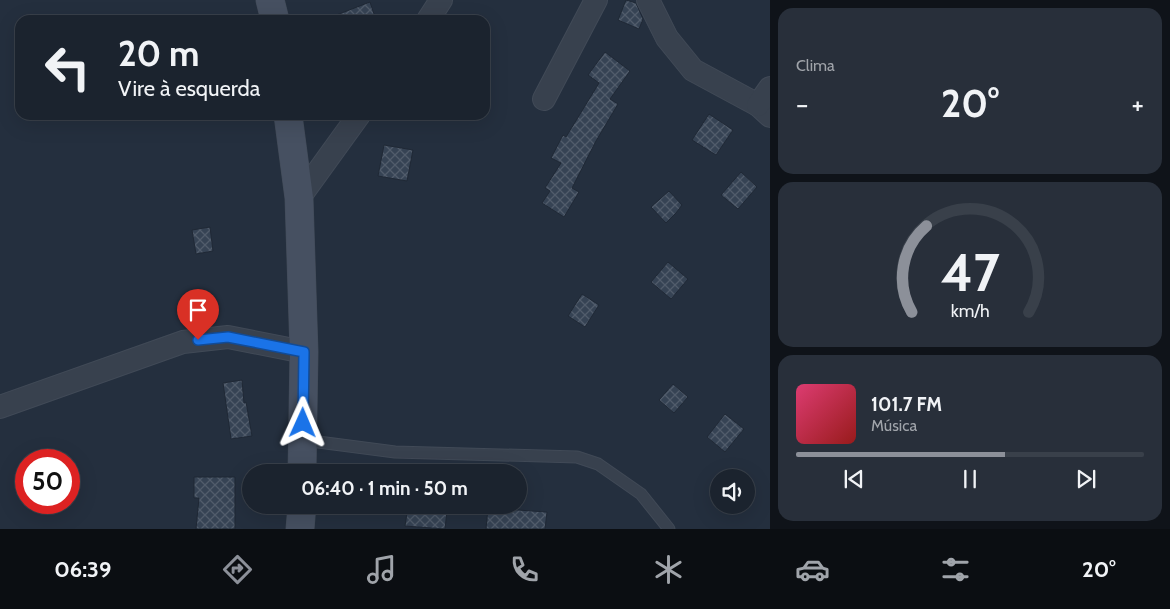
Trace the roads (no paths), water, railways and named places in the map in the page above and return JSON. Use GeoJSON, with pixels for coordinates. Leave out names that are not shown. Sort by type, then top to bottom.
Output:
{"type":"FeatureCollection","features":[{"type":"Feature","properties":{"kind":"main road"},"geometry":{"type":"LineString","coordinates":[[270,0],[274,15]]}},
{"type":"Feature","properties":{"kind":"main road"},"geometry":{"type":"LineString","coordinates":[[289,120],[299,198],[304,352],[302,464]]}},
{"type":"Feature","properties":{"kind":"main road"},"geometry":{"type":"LineString","coordinates":[[300,529],[301,514]]}},
{"type":"Feature","properties":{"kind":"street"},"geometry":{"type":"LineString","coordinates":[[431,15],[441,0]]}},
{"type":"Feature","properties":{"kind":"street"},"geometry":{"type":"LineString","coordinates":[[544,99],[598,0]]}},
{"type":"Feature","properties":{"kind":"street"},"geometry":{"type":"LineString","coordinates":[[648,0],[667,38],[693,70],[766,103]]}},
{"type":"Feature","properties":{"kind":"street"},"geometry":{"type":"LineString","coordinates":[[299,198],[355,120]]}},
{"type":"Feature","properties":{"kind":"street"},"geometry":{"type":"LineString","coordinates":[[0,407],[183,342],[228,337],[304,352]]}},
{"type":"Feature","properties":{"kind":"lane"},"geometry":{"type":"LineString","coordinates":[[302,440],[395,452],[577,457],[598,464],[641,494],[669,529]]}}]}
